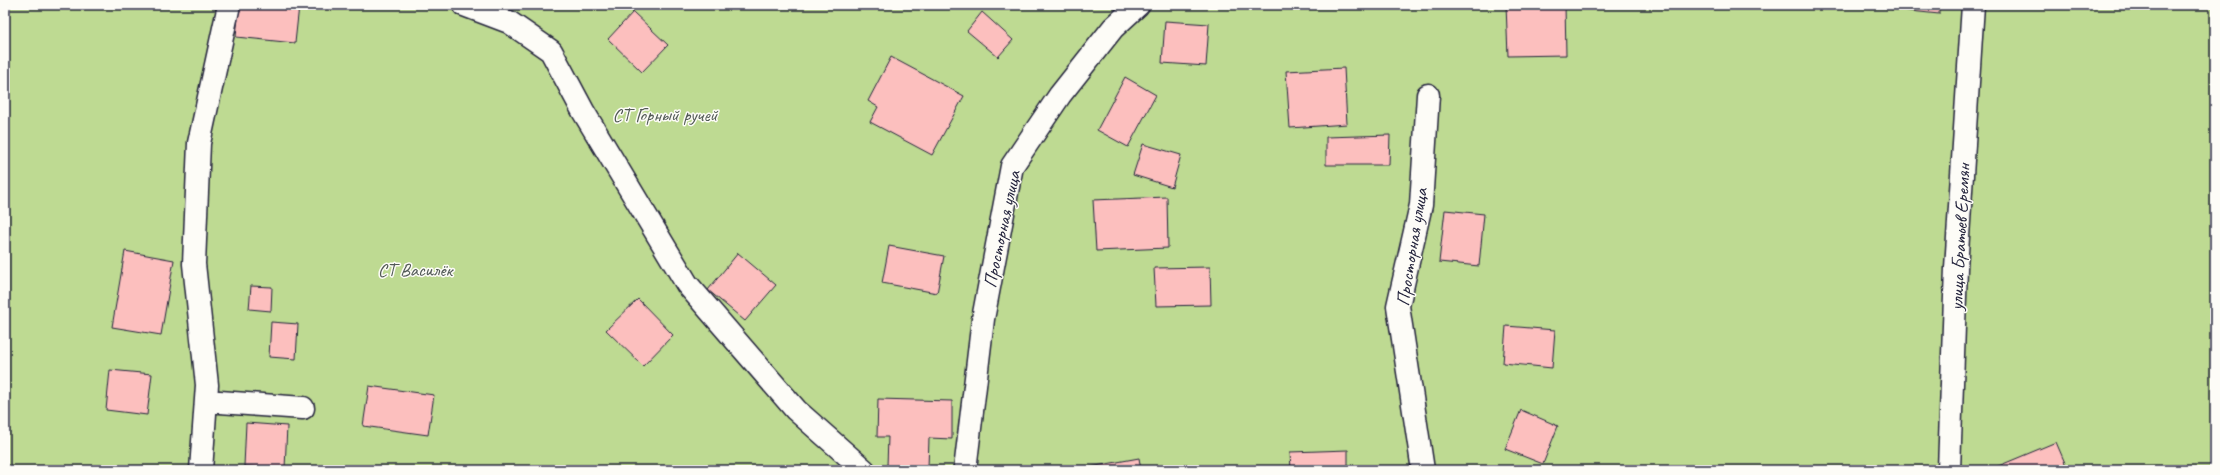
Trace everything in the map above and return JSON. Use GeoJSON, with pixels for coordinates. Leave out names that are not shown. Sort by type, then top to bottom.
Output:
{"type":"FeatureCollection","features":[{"type":"Feature","properties":{"kind":"street"},"geometry":{"type":"LineString","coordinates":[[201,470],[207,385],[194,264],[199,143],[229,5]]}},
{"type":"Feature","properties":{"kind":"street"},"geometry":{"type":"LineString","coordinates":[[464,5],[510,22],[551,51],[583,111],[687,284],[796,410],[864,470]]}},
{"type":"Feature","properties":{"kind":"street","name":"Просторная улица"},"geometry":{"type":"LineString","coordinates":[[965,470],[982,319],[1012,166],[1060,95],[1113,28],[1138,5]]}},
{"type":"Feature","properties":{"kind":"street","name":"улица Братьев Еремян"},"geometry":{"type":"LineString","coordinates":[[1949,470],[1956,268],[1973,5]]}},
{"type":"Feature","properties":{"kind":"street","name":"Просторная улица"},"geometry":{"type":"LineString","coordinates":[[1423,470],[1398,306],[1421,205],[1428,95]]}},
{"type":"Feature","properties":{"kind":"street"},"geometry":{"type":"LineString","coordinates":[[206,401],[303,408]]}},
{"type":"Feature","properties":{"kind":"green space"},"geometry":{"type":"Polygon","coordinates":[[[5,5],[2215,5],[2215,470],[5,470],[5,5]]]}},
{"type":"Feature","properties":{"kind":"building"},"geometry":{"type":"Polygon","coordinates":[[[239,5],[299,6],[295,43],[236,37],[239,5]]]}},
{"type":"Feature","properties":{"kind":"building"},"geometry":{"type":"Polygon","coordinates":[[[1506,5],[1565,5],[1566,55],[1508,56],[1506,5]]]}},
{"type":"Feature","properties":{"kind":"building"},"geometry":{"type":"Polygon","coordinates":[[[1891,5],[1939,5],[1939,14],[1891,9],[1891,5]]]}},
{"type":"Feature","properties":{"kind":"building"},"geometry":{"type":"Polygon","coordinates":[[[633,12],[668,45],[642,72],[608,39],[633,12]]]}},
{"type":"Feature","properties":{"kind":"building"},"geometry":{"type":"Polygon","coordinates":[[[982,12],[1013,40],[998,57],[967,31],[982,12]]]}},
{"type":"Feature","properties":{"kind":"building"},"geometry":{"type":"Polygon","coordinates":[[[1165,21],[1209,24],[1206,66],[1162,63],[1165,21]]]}},
{"type":"Feature","properties":{"kind":"building"},"geometry":{"type":"Polygon","coordinates":[[[891,57],[964,96],[932,155],[870,122],[878,107],[868,101],[891,57]]]}},
{"type":"Feature","properties":{"kind":"building"},"geometry":{"type":"Polygon","coordinates":[[[1344,68],[1347,124],[1290,128],[1286,71],[1344,68]]]}},
{"type":"Feature","properties":{"kind":"building"},"geometry":{"type":"Polygon","coordinates":[[[1125,77],[1156,95],[1128,147],[1097,130],[1125,77]]]}},
{"type":"Feature","properties":{"kind":"building"},"geometry":{"type":"Polygon","coordinates":[[[1390,135],[1389,165],[1326,165],[1326,137],[1390,135]]]}},
{"type":"Feature","properties":{"kind":"building"},"geometry":{"type":"Polygon","coordinates":[[[1143,144],[1181,155],[1172,187],[1133,175],[1143,144]]]}},
{"type":"Feature","properties":{"kind":"building"},"geometry":{"type":"Polygon","coordinates":[[[1167,197],[1168,248],[1096,251],[1093,200],[1167,197]]]}},
{"type":"Feature","properties":{"kind":"building"},"geometry":{"type":"Polygon","coordinates":[[[1445,210],[1484,214],[1479,266],[1439,262],[1445,210]]]}},
{"type":"Feature","properties":{"kind":"building"},"geometry":{"type":"Polygon","coordinates":[[[889,246],[944,256],[937,293],[882,283],[889,246]]]}},
{"type":"Feature","properties":{"kind":"building"},"geometry":{"type":"Polygon","coordinates":[[[125,251],[174,260],[161,335],[112,327],[125,251]]]}},
{"type":"Feature","properties":{"kind":"building"},"geometry":{"type":"Polygon","coordinates":[[[738,253],[776,285],[745,321],[708,290],[738,253]]]}},
{"type":"Feature","properties":{"kind":"building"},"geometry":{"type":"Polygon","coordinates":[[[1210,267],[1211,305],[1156,306],[1154,268],[1210,267]]]}},
{"type":"Feature","properties":{"kind":"building"},"geometry":{"type":"Polygon","coordinates":[[[251,286],[272,287],[271,311],[249,309],[251,286]]]}},
{"type":"Feature","properties":{"kind":"building"},"geometry":{"type":"Polygon","coordinates":[[[638,299],[673,335],[643,366],[606,330],[638,299]]]}},
{"type":"Feature","properties":{"kind":"building"},"geometry":{"type":"Polygon","coordinates":[[[271,322],[298,324],[296,359],[269,357],[271,322]]]}},
{"type":"Feature","properties":{"kind":"building"},"geometry":{"type":"Polygon","coordinates":[[[1506,326],[1555,330],[1552,368],[1503,363],[1506,326]]]}},
{"type":"Feature","properties":{"kind":"building"},"geometry":{"type":"Polygon","coordinates":[[[110,370],[152,374],[147,415],[106,410],[110,370]]]}},
{"type":"Feature","properties":{"kind":"building"},"geometry":{"type":"Polygon","coordinates":[[[369,386],[434,395],[428,435],[363,426],[369,386]]]}},
{"type":"Feature","properties":{"kind":"building"},"geometry":{"type":"Polygon","coordinates":[[[878,399],[952,401],[952,439],[929,438],[928,468],[887,466],[888,437],[877,437],[878,399]]]}},
{"type":"Feature","properties":{"kind":"building"},"geometry":{"type":"Polygon","coordinates":[[[1521,410],[1558,426],[1543,464],[1505,449],[1521,410]]]}},
{"type":"Feature","properties":{"kind":"building"},"geometry":{"type":"Polygon","coordinates":[[[246,423],[287,426],[285,468],[244,466],[246,423]]]}},
{"type":"Feature","properties":{"kind":"building"},"geometry":{"type":"Polygon","coordinates":[[[2056,442],[2068,470],[1997,470],[1996,467],[2056,442]]]}},
{"type":"Feature","properties":{"kind":"building"},"geometry":{"type":"Polygon","coordinates":[[[1348,450],[1348,470],[1291,470],[1290,452],[1348,450]]]}},
{"type":"Feature","properties":{"kind":"building"},"geometry":{"type":"Polygon","coordinates":[[[1139,458],[1141,470],[1090,470],[1090,467],[1139,458]]]}},
{"type":"Feature","properties":{"kind":"park label","name":"СТ Горный ручей"},"geometry":{"type":"Point","coordinates":[665,114]}},
{"type":"Feature","properties":{"kind":"park label","name":"СТ Василёк"},"geometry":{"type":"Point","coordinates":[415,269]}}]}
